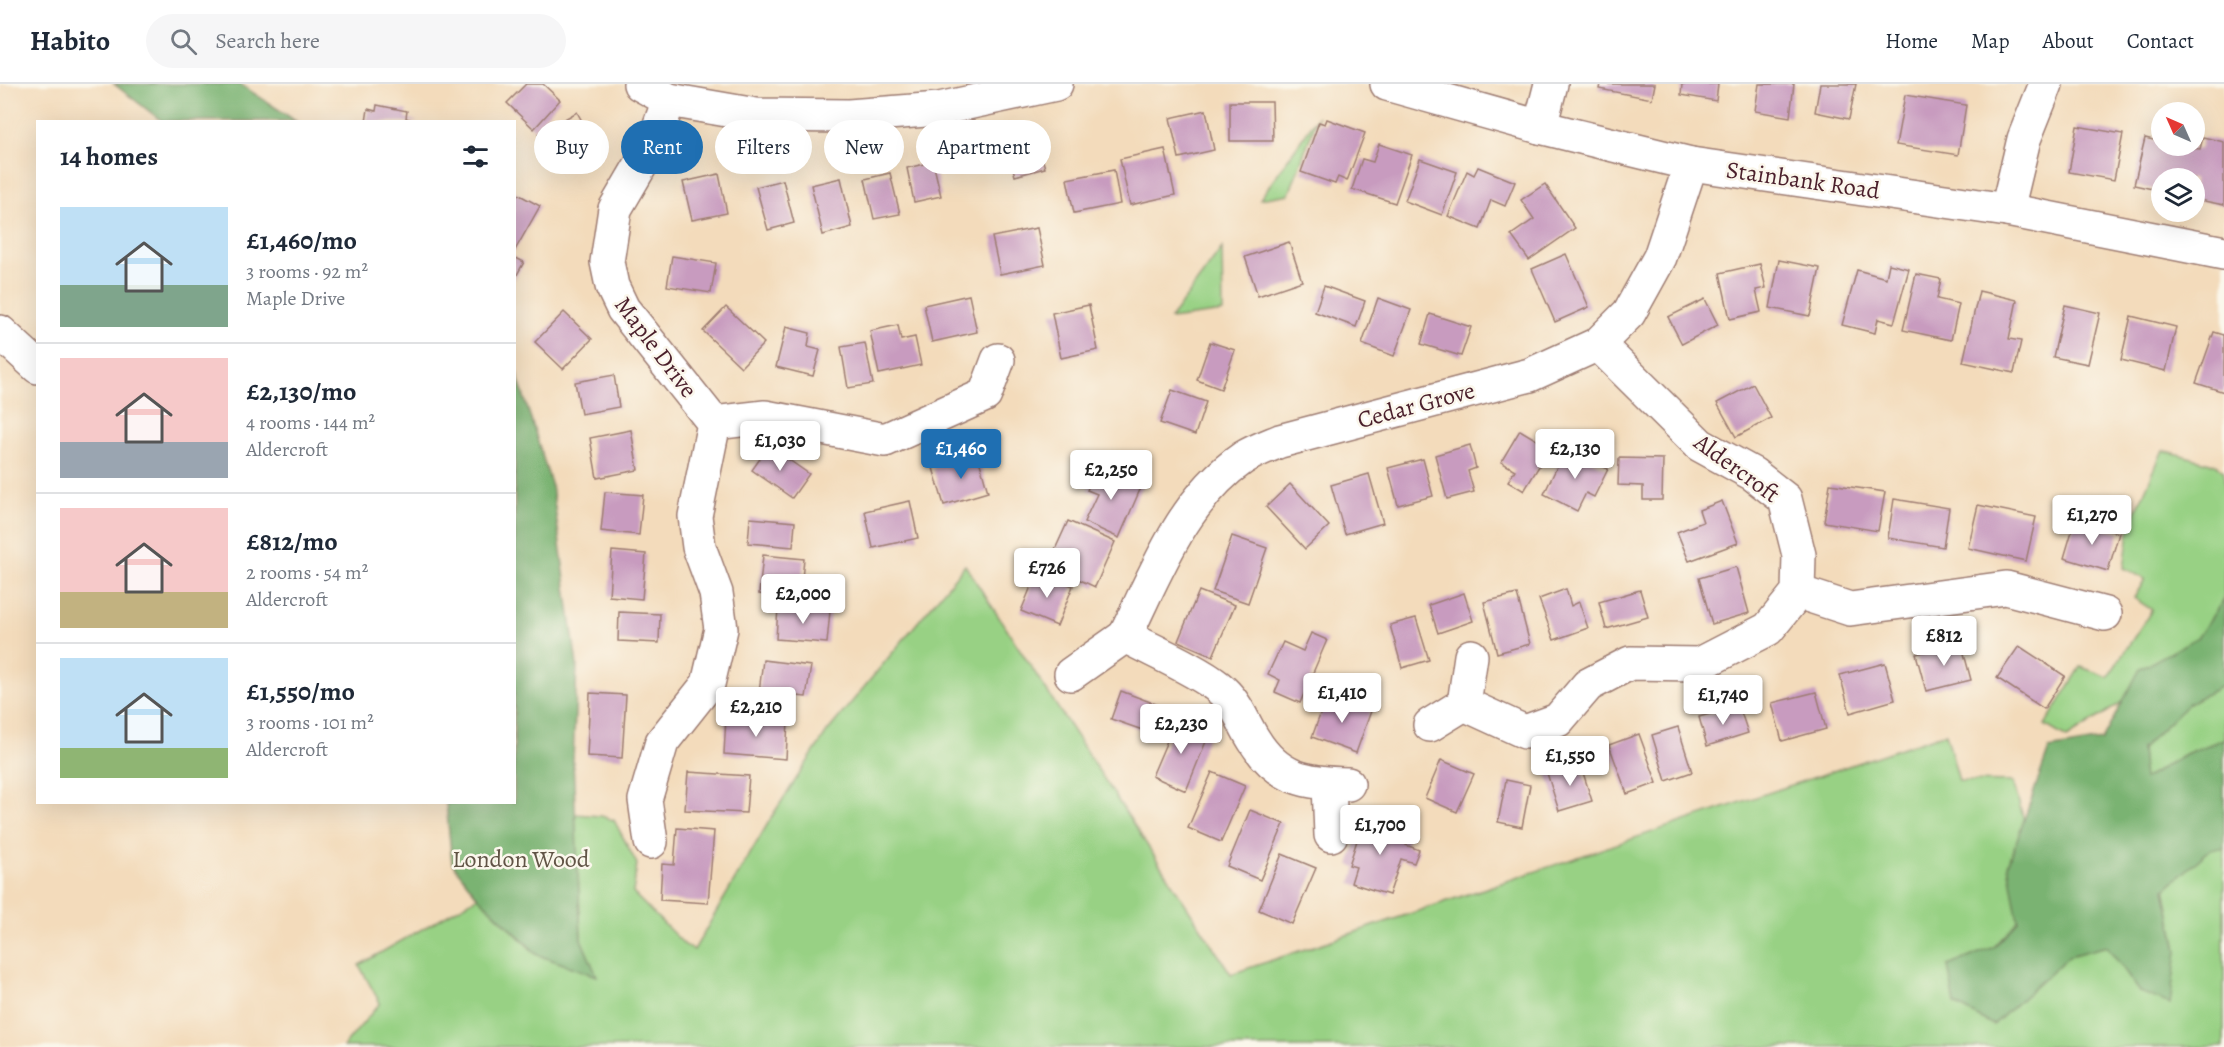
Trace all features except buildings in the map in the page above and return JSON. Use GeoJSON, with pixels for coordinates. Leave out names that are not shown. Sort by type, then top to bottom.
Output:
{"type":"FeatureCollection","features":[{"type":"Feature","properties":{"kind":"street"},"geometry":{"type":"LineString","coordinates":[[640,84],[669,100],[756,114],[849,116],[939,109],[1056,84]]}},
{"type":"Feature","properties":{"kind":"street","name":"Stainbank Road"},"geometry":{"type":"LineString","coordinates":[[1387,84],[1540,127],[1691,164],[2007,210],[2224,253]]}},
{"type":"Feature","properties":{"kind":"street"},"geometry":{"type":"LineString","coordinates":[[1540,127],[1551,84]]}},
{"type":"Feature","properties":{"kind":"street"},"geometry":{"type":"LineString","coordinates":[[2007,210],[2024,139],[2046,84]]}},
{"type":"Feature","properties":{"kind":"street","name":"Maple Drive"},"geometry":{"type":"LineString","coordinates":[[669,100],[654,144],[615,209],[607,262],[612,286],[623,309],[714,423]]}},
{"type":"Feature","properties":{"kind":"street","name":"Cedar Grove"},"geometry":{"type":"LineString","coordinates":[[1071,675],[1125,636],[1173,537],[1214,483],[1244,457],[1280,441],[1530,375],[1598,344],[1629,313],[1660,257],[1691,164]]}},
{"type":"Feature","properties":{"kind":"street"},"geometry":{"type":"LineString","coordinates":[[0,332],[36,365]]}},
{"type":"Feature","properties":{"kind":"street","name":"Aldercroft"},"geometry":{"type":"LineString","coordinates":[[1598,344],[1700,445],[1753,474],[1785,499],[1800,555],[1798,592]]}},
{"type":"Feature","properties":{"kind":"street","name":"Maple Drive"},"geometry":{"type":"LineString","coordinates":[[714,423],[765,417],[885,440],[985,395],[998,360]]}},
{"type":"Feature","properties":{"kind":"street","name":"Maple Drive"},"geometry":{"type":"LineString","coordinates":[[651,842],[645,800],[662,742],[708,684],[721,628],[716,593],[699,547],[695,516],[714,423]]}},
{"type":"Feature","properties":{"kind":"street"},"geometry":{"type":"LineString","coordinates":[[1464,704],[1525,732],[1558,720],[1588,685],[1630,663],[1700,664],[1768,629],[1798,592],[1850,609],[2006,588],[2105,614]]}},
{"type":"Feature","properties":{"kind":"street"},"geometry":{"type":"LineString","coordinates":[[1125,636],[1217,686],[1238,708],[1254,740],[1274,766],[1310,783],[1339,784],[1331,835]]}},
{"type":"Feature","properties":{"kind":"street"},"geometry":{"type":"LineString","coordinates":[[1430,725],[1464,704],[1471,657]]}},
{"type":"Feature","properties":{"kind":"green space"},"geometry":{"type":"Polygon","coordinates":[[[114,84],[240,84],[294,120],[161,120],[114,84]]]}},
{"type":"Feature","properties":{"kind":"green space"},"geometry":{"type":"Polygon","coordinates":[[[1318,116],[1289,194],[1260,199],[1318,116]]]}},
{"type":"Feature","properties":{"kind":"green space"},"geometry":{"type":"Polygon","coordinates":[[[1222,248],[1223,312],[1170,319],[1222,248]]]}},
{"type":"Feature","properties":{"kind":"green space","name":"London Wood"},"geometry":{"type":"Polygon","coordinates":[[[516,371],[552,487],[577,665],[573,761],[581,939],[597,976],[538,955],[478,897],[452,863],[446,804],[516,804],[516,371]]]}},
{"type":"Feature","properties":{"kind":"green space"},"geometry":{"type":"Polygon","coordinates":[[[2163,450],[2217,465],[2224,471],[2224,636],[2067,738],[2045,725],[2081,667],[2108,677],[2152,610],[2134,598],[2145,579],[2124,568],[2130,525],[2163,450]]]}},
{"type":"Feature","properties":{"kind":"green space"},"geometry":{"type":"Polygon","coordinates":[[[965,565],[1231,974],[1946,733],[1959,781],[2013,782],[2037,865],[1993,1025],[2069,955],[2108,946],[2140,992],[2177,950],[2165,889],[2211,848],[2224,849],[2224,1047],[343,1047],[380,1003],[359,965],[478,897],[537,955],[581,939],[575,814],[601,816],[614,820],[637,864],[633,893],[685,945],[694,950],[774,813],[827,732],[965,565]]]}},
{"type":"Feature","properties":{"kind":"green space"},"geometry":{"type":"Polygon","coordinates":[[[2224,599],[2224,685],[2189,703],[2141,749],[2144,779],[2183,755],[2224,739],[2224,849],[2211,849],[2165,889],[2177,951],[2170,1004],[2140,992],[2107,946],[2069,956],[1993,1025],[1955,1004],[1948,966],[1994,947],[2018,921],[2008,865],[2049,749],[2102,740],[2140,669],[2198,637],[2224,599]]]}},
{"type":"Feature","properties":{"kind":"green space"},"geometry":{"type":"Polygon","coordinates":[[[2224,684],[2224,739],[2183,755],[2143,780],[2141,749],[2189,703],[2224,684]]]}}]}
